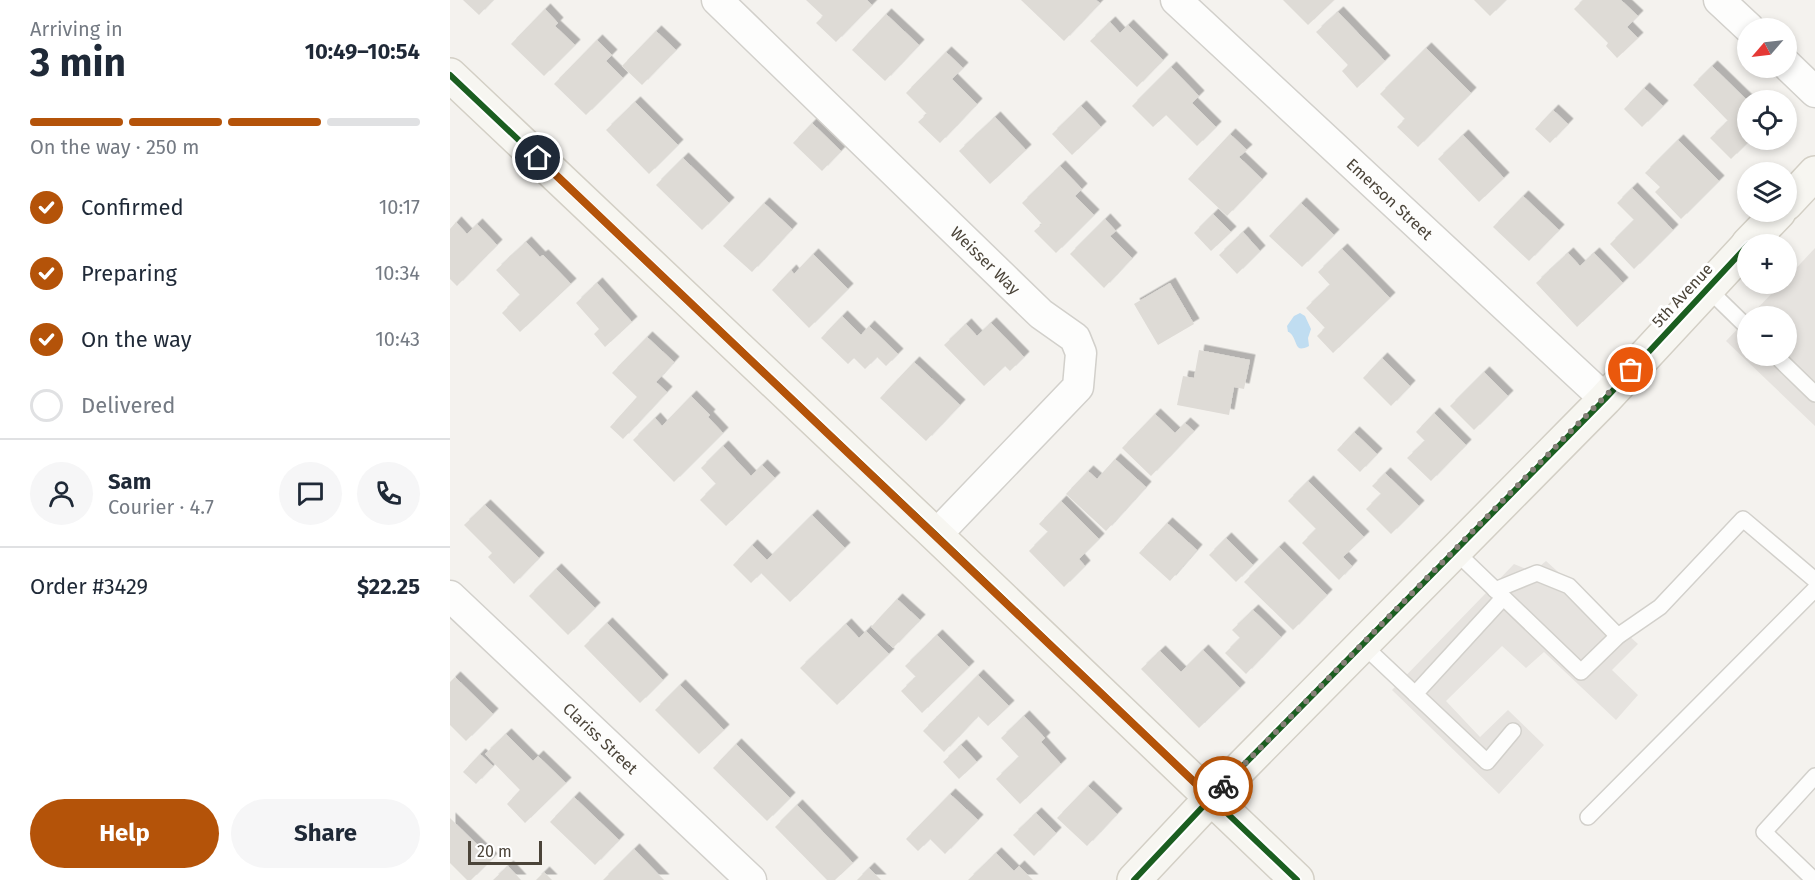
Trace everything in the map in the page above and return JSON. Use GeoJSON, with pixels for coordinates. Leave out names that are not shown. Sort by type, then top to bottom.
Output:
{"type":"FeatureCollection","features":[{"type":"Feature","properties":{"kind":"street","name":"Weisser Way"},"geometry":{"type":"LineString","coordinates":[[717,0],[1041,314],[1075,338],[1081,353],[1078,387],[936,535]]}},
{"type":"Feature","properties":{"kind":"street","name":"Emerson Street"},"geometry":{"type":"LineString","coordinates":[[1176,0],[1605,399]]}},
{"type":"Feature","properties":{"kind":"street"},"geometry":{"type":"LineString","coordinates":[[1719,0],[1738,18]]}},
{"type":"Feature","properties":{"kind":"street"},"geometry":{"type":"LineString","coordinates":[[450,75],[1297,880]]}},
{"type":"Feature","properties":{"kind":"street"},"geometry":{"type":"LineString","coordinates":[[1797,75],[1815,92]]}},
{"type":"Feature","properties":{"kind":"street"},"geometry":{"type":"LineString","coordinates":[[1797,192],[1815,173]]}},
{"type":"Feature","properties":{"kind":"street","name":"5th Avenue"},"geometry":{"type":"LineString","coordinates":[[1758,234],[1770,222]]}},
{"type":"Feature","properties":{"kind":"street","name":"5th Avenue"},"geometry":{"type":"LineString","coordinates":[[1134,880],[1211,798],[1605,399],[1737,257]]}},
{"type":"Feature","properties":{"kind":"street","name":"Clariss Street"},"geometry":{"type":"LineString","coordinates":[[450,596],[751,880]]}},
{"type":"Feature","properties":{"kind":"lane"},"geometry":{"type":"LineString","coordinates":[[1707,288],[1737,317]]}},
{"type":"Feature","properties":{"kind":"lane"},"geometry":{"type":"LineString","coordinates":[[1786,366],[1815,394]]}},
{"type":"Feature","properties":{"kind":"lane"},"geometry":{"type":"LineString","coordinates":[[1455,551],[1581,672],[1618,636],[1660,607],[1743,519],[1815,580]]}},
{"type":"Feature","properties":{"kind":"lane"},"geometry":{"type":"LineString","coordinates":[[1414,694],[1499,594],[1537,573],[1569,586],[1618,636]]}},
{"type":"Feature","properties":{"kind":"lane"},"geometry":{"type":"LineString","coordinates":[[1588,817],[1815,588]]}},
{"type":"Feature","properties":{"kind":"lane"},"geometry":{"type":"LineString","coordinates":[[1363,645],[1487,762],[1514,731]]}},
{"type":"Feature","properties":{"kind":"lane"},"geometry":{"type":"LineString","coordinates":[[1814,880],[1764,832],[1815,776]]}},
{"type":"Feature","properties":{"kind":"shaded area"},"geometry":{"type":"Polygon","coordinates":[[[1815,248],[1815,426],[1752,366],[1797,366],[1797,306],[1760,306],[1771,294],[1797,294],[1797,267],[1815,248]]]}},
{"type":"Feature","properties":{"kind":"shaded area"},"geometry":{"type":"Polygon","coordinates":[[[1737,329],[1737,352],[1726,341],[1737,329]]]}},
{"type":"Feature","properties":{"kind":"shaded area"},"geometry":{"type":"Polygon","coordinates":[[[1546,561],[1638,644],[1612,670],[1638,695],[1616,720],[1544,652],[1526,668],[1502,646],[1446,701],[1480,737],[1508,710],[1544,745],[1499,794],[1392,690],[1514,564],[1533,572],[1546,561]]]}},
{"type":"Feature","properties":{"kind":"water"},"geometry":{"type":"Polygon","coordinates":[[[1300,313],[1305,316],[1311,329],[1308,338],[1309,346],[1299,348],[1288,332],[1287,326],[1294,316],[1300,313]]]}},
{"type":"Feature","properties":{"kind":"building"},"geometry":{"type":"Polygon","coordinates":[[[463,0],[493,0],[479,15],[463,0]]]}},
{"type":"Feature","properties":{"kind":"building"},"geometry":{"type":"Polygon","coordinates":[[[806,0],[867,0],[872,5],[836,42],[816,23],[823,16],[806,0]]]}},
{"type":"Feature","properties":{"kind":"building"},"geometry":{"type":"Polygon","coordinates":[[[1021,0],[1096,0],[1100,3],[1064,41],[1021,0]]]}},
{"type":"Feature","properties":{"kind":"building"},"geometry":{"type":"Polygon","coordinates":[[[1283,0],[1334,0],[1308,25],[1283,0]]]}},
{"type":"Feature","properties":{"kind":"building"},"geometry":{"type":"Polygon","coordinates":[[[1474,0],[1506,0],[1490,16],[1474,0]]]}},
{"type":"Feature","properties":{"kind":"building"},"geometry":{"type":"Polygon","coordinates":[[[1583,0],[1621,0],[1638,16],[1627,27],[1638,38],[1617,58],[1606,46],[1608,43],[1574,9],[1583,0]]]}},
{"type":"Feature","properties":{"kind":"building"},"geometry":{"type":"Polygon","coordinates":[[[545,9],[558,23],[555,26],[575,45],[544,76],[511,44],[545,9]]]}},
{"type":"Feature","properties":{"kind":"building"},"geometry":{"type":"Polygon","coordinates":[[[1338,12],[1385,61],[1357,88],[1342,71],[1348,65],[1316,32],[1338,12]]]}},
{"type":"Feature","properties":{"kind":"building"},"geometry":{"type":"Polygon","coordinates":[[[886,14],[919,45],[885,81],[852,50],[886,14]]]}},
{"type":"Feature","properties":{"kind":"building"},"geometry":{"type":"Polygon","coordinates":[[[1110,22],[1120,33],[1128,25],[1163,60],[1137,87],[1090,41],[1110,22]]]}},
{"type":"Feature","properties":{"kind":"building"},"geometry":{"type":"Polygon","coordinates":[[[656,31],[676,50],[642,85],[622,66],[656,31]]]}},
{"type":"Feature","properties":{"kind":"building"},"geometry":{"type":"Polygon","coordinates":[[[597,40],[612,55],[606,61],[623,78],[586,115],[554,84],[597,40]]]}},
{"type":"Feature","properties":{"kind":"building"},"geometry":{"type":"Polygon","coordinates":[[[1426,48],[1471,93],[1418,147],[1397,127],[1405,119],[1380,94],[1426,48]]]}},
{"type":"Feature","properties":{"kind":"building"},"geometry":{"type":"Polygon","coordinates":[[[946,52],[963,68],[952,79],[977,104],[940,143],[918,122],[927,114],[906,93],[946,52]]]}},
{"type":"Feature","properties":{"kind":"building"},"geometry":{"type":"Polygon","coordinates":[[[1712,66],[1737,90],[1737,150],[1740,150],[1731,159],[1710,138],[1728,121],[1693,85],[1712,66]]]}},
{"type":"Feature","properties":{"kind":"building"},"geometry":{"type":"Polygon","coordinates":[[[1171,67],[1199,96],[1192,103],[1216,127],[1197,146],[1166,115],[1153,127],[1132,106],[1171,67]]]}},
{"type":"Feature","properties":{"kind":"building"},"geometry":{"type":"Polygon","coordinates":[[[1644,88],[1663,106],[1642,127],[1624,109],[1644,88]]]}},
{"type":"Feature","properties":{"kind":"building"},"geometry":{"type":"Polygon","coordinates":[[[635,102],[678,145],[649,174],[606,130],[635,102]]]}},
{"type":"Feature","properties":{"kind":"building"},"geometry":{"type":"Polygon","coordinates":[[[1081,106],[1101,127],[1072,155],[1052,134],[1081,106]]]}},
{"type":"Feature","properties":{"kind":"building"},"geometry":{"type":"Polygon","coordinates":[[[1553,110],[1568,124],[1550,143],[1535,129],[1553,110]]]}},
{"type":"Feature","properties":{"kind":"building"},"geometry":{"type":"Polygon","coordinates":[[[995,117],[1026,150],[990,184],[959,151],[995,117]]]}},
{"type":"Feature","properties":{"kind":"building"},"geometry":{"type":"Polygon","coordinates":[[[812,123],[841,151],[822,171],[793,143],[812,123]]]}},
{"type":"Feature","properties":{"kind":"building"},"geometry":{"type":"Polygon","coordinates":[[[1230,134],[1247,150],[1239,157],[1262,179],[1227,216],[1188,179],[1230,134]]]}},
{"type":"Feature","properties":{"kind":"building"},"geometry":{"type":"Polygon","coordinates":[[[1463,135],[1504,178],[1479,202],[1438,159],[1463,135]]]}},
{"type":"Feature","properties":{"kind":"building"},"geometry":{"type":"Polygon","coordinates":[[[1678,140],[1719,181],[1681,219],[1655,192],[1660,187],[1645,173],[1678,140]]]}},
{"type":"Feature","properties":{"kind":"building"},"geometry":{"type":"Polygon","coordinates":[[[683,158],[729,203],[702,230],[656,185],[683,158]]]}},
{"type":"Feature","properties":{"kind":"building"},"geometry":{"type":"Polygon","coordinates":[[[1060,166],[1082,189],[1075,196],[1094,215],[1056,253],[1034,231],[1042,224],[1022,203],[1060,166]]]}},
{"type":"Feature","properties":{"kind":"building"},"geometry":{"type":"Polygon","coordinates":[[[1632,188],[1673,230],[1634,269],[1610,244],[1634,220],[1617,203],[1632,188]]]}},
{"type":"Feature","properties":{"kind":"building"},"geometry":{"type":"Polygon","coordinates":[[[1523,196],[1559,230],[1529,261],[1493,227],[1523,196]]]}},
{"type":"Feature","properties":{"kind":"building"},"geometry":{"type":"Polygon","coordinates":[[[764,203],[792,229],[752,272],[723,246],[764,203]]]}},
{"type":"Feature","properties":{"kind":"building"},"geometry":{"type":"Polygon","coordinates":[[[1301,203],[1334,235],[1302,267],[1269,236],[1301,203]]]}},
{"type":"Feature","properties":{"kind":"building"},"geometry":{"type":"Polygon","coordinates":[[[1213,214],[1231,232],[1211,251],[1194,233],[1213,214]]]}},
{"type":"Feature","properties":{"kind":"building"},"geometry":{"type":"Polygon","coordinates":[[[1105,219],[1116,231],[1110,236],[1132,258],[1104,288],[1070,254],[1105,219]]]}},
{"type":"Feature","properties":{"kind":"building"},"geometry":{"type":"Polygon","coordinates":[[[456,222],[467,234],[477,224],[497,245],[457,286],[450,279],[450,229],[456,222]]]}},
{"type":"Feature","properties":{"kind":"building"},"geometry":{"type":"Polygon","coordinates":[[[1243,232],[1260,251],[1237,274],[1219,255],[1243,232]]]}},
{"type":"Feature","properties":{"kind":"building"},"geometry":{"type":"Polygon","coordinates":[[[526,242],[540,257],[543,255],[571,284],[520,332],[502,313],[520,295],[496,270],[526,242]]]}},
{"type":"Feature","properties":{"kind":"building"},"geometry":{"type":"Polygon","coordinates":[[[1342,249],[1390,298],[1333,353],[1317,336],[1325,328],[1306,308],[1330,285],[1318,272],[1342,249]]]}},
{"type":"Feature","properties":{"kind":"building"},"geometry":{"type":"Polygon","coordinates":[[[1568,253],[1580,266],[1594,253],[1623,283],[1577,327],[1536,283],[1568,253]]]}},
{"type":"Feature","properties":{"kind":"building"},"geometry":{"type":"Polygon","coordinates":[[[813,254],[848,289],[809,328],[772,290],[791,270],[794,274],[813,254]]]}},
{"type":"Feature","properties":{"kind":"building"},"geometry":{"type":"Polygon","coordinates":[[[597,283],[632,322],[605,347],[594,334],[599,329],[576,303],[597,283]]]}},
{"type":"Feature","properties":{"kind":"building"},"geometry":{"type":"Polygon","coordinates":[[[1170,283],[1194,324],[1158,345],[1134,304],[1170,283]]]}},
{"type":"Feature","properties":{"kind":"building"},"geometry":{"type":"Polygon","coordinates":[[[842,316],[861,335],[869,326],[898,354],[886,366],[877,357],[865,369],[854,358],[848,364],[821,338],[842,316]]]}},
{"type":"Feature","properties":{"kind":"building"},"geometry":{"type":"Polygon","coordinates":[[[991,323],[1024,357],[1010,371],[1005,366],[984,386],[944,345],[966,324],[977,336],[991,323]]]}},
{"type":"Feature","properties":{"kind":"building"},"geometry":{"type":"Polygon","coordinates":[[[647,337],[674,362],[656,382],[667,392],[623,439],[610,427],[637,397],[612,373],[647,337]]]}},
{"type":"Feature","properties":{"kind":"building"},"geometry":{"type":"Polygon","coordinates":[[[1199,350],[1250,360],[1244,389],[1234,387],[1229,415],[1177,405],[1183,376],[1194,378],[1199,350]]]}},
{"type":"Feature","properties":{"kind":"building"},"geometry":{"type":"Polygon","coordinates":[[[1382,358],[1410,386],[1391,406],[1363,378],[1382,358]]]}},
{"type":"Feature","properties":{"kind":"building"},"geometry":{"type":"Polygon","coordinates":[[[914,362],[960,405],[926,441],[880,398],[914,362]]]}},
{"type":"Feature","properties":{"kind":"building"},"geometry":{"type":"Polygon","coordinates":[[[1484,372],[1508,396],[1474,430],[1450,406],[1484,372]]]}},
{"type":"Feature","properties":{"kind":"building"},"geometry":{"type":"Polygon","coordinates":[[[691,396],[710,415],[708,417],[723,433],[674,482],[633,440],[655,418],[662,426],[691,396]]]}},
{"type":"Feature","properties":{"kind":"building"},"geometry":{"type":"Polygon","coordinates":[[[1434,413],[1466,445],[1431,481],[1407,458],[1425,441],[1416,432],[1434,413]]]}},
{"type":"Feature","properties":{"kind":"building"},"geometry":{"type":"Polygon","coordinates":[[[1155,414],[1175,433],[1185,423],[1194,431],[1151,476],[1122,448],[1155,414]]]}},
{"type":"Feature","properties":{"kind":"building"},"geometry":{"type":"Polygon","coordinates":[[[1354,432],[1377,454],[1360,472],[1337,450],[1354,432]]]}},
{"type":"Feature","properties":{"kind":"building"},"geometry":{"type":"Polygon","coordinates":[[[723,446],[751,476],[762,465],[775,478],[726,526],[700,500],[716,484],[701,468],[723,446]]]}},
{"type":"Feature","properties":{"kind":"building"},"geometry":{"type":"Polygon","coordinates":[[[1115,459],[1146,487],[1106,531],[1066,494],[1088,471],[1097,479],[1115,459]]]}},
{"type":"Feature","properties":{"kind":"building"},"geometry":{"type":"Polygon","coordinates":[[[1385,473],[1419,506],[1391,534],[1366,509],[1381,494],[1372,486],[1385,473]]]}},
{"type":"Feature","properties":{"kind":"building"},"geometry":{"type":"Polygon","coordinates":[[[1308,481],[1364,537],[1343,557],[1352,566],[1339,580],[1302,543],[1316,529],[1288,501],[1308,481]]]}},
{"type":"Feature","properties":{"kind":"building"},"geometry":{"type":"Polygon","coordinates":[[[1061,501],[1099,539],[1079,559],[1085,566],[1064,587],[1029,551],[1048,532],[1039,524],[1061,501]]]}},
{"type":"Feature","properties":{"kind":"building"},"geometry":{"type":"Polygon","coordinates":[[[485,505],[539,558],[514,584],[488,557],[492,553],[464,525],[485,505]]]}},
{"type":"Feature","properties":{"kind":"building"},"geometry":{"type":"Polygon","coordinates":[[[812,515],[845,548],[790,602],[761,573],[751,583],[733,565],[752,545],[767,560],[812,515]]]}},
{"type":"Feature","properties":{"kind":"building"},"geometry":{"type":"Polygon","coordinates":[[[1167,523],[1197,550],[1170,581],[1139,553],[1167,523]]]}},
{"type":"Feature","properties":{"kind":"building"},"geometry":{"type":"Polygon","coordinates":[[[1226,538],[1253,565],[1236,582],[1209,555],[1226,538]]]}},
{"type":"Feature","properties":{"kind":"building"},"geometry":{"type":"Polygon","coordinates":[[[1279,547],[1327,595],[1293,630],[1244,582],[1279,547]]]}},
{"type":"Feature","properties":{"kind":"building"},"geometry":{"type":"Polygon","coordinates":[[[556,569],[595,608],[568,635],[529,596],[556,569]]]}},
{"type":"Feature","properties":{"kind":"building"},"geometry":{"type":"Polygon","coordinates":[[[897,599],[920,620],[893,648],[871,627],[897,599]]]}},
{"type":"Feature","properties":{"kind":"building"},"geometry":{"type":"Polygon","coordinates":[[[1253,610],[1281,637],[1246,674],[1225,653],[1240,638],[1232,630],[1253,610]]]}},
{"type":"Feature","properties":{"kind":"building"},"geometry":{"type":"Polygon","coordinates":[[[607,623],[663,680],[640,703],[584,646],[607,623]]]}},
{"type":"Feature","properties":{"kind":"building"},"geometry":{"type":"Polygon","coordinates":[[[846,624],[859,638],[866,631],[889,654],[837,705],[800,668],[846,624]]]}},
{"type":"Feature","properties":{"kind":"building"},"geometry":{"type":"Polygon","coordinates":[[[937,635],[969,667],[922,713],[901,691],[916,677],[905,666],[937,635]]]}},
{"type":"Feature","properties":{"kind":"building"},"geometry":{"type":"Polygon","coordinates":[[[1203,650],[1240,688],[1199,728],[1141,669],[1160,651],[1181,672],[1203,650]]]}},
{"type":"Feature","properties":{"kind":"building"},"geometry":{"type":"Polygon","coordinates":[[[978,675],[1009,706],[988,726],[978,716],[944,752],[923,731],[978,675]]]}},
{"type":"Feature","properties":{"kind":"building"},"geometry":{"type":"Polygon","coordinates":[[[455,677],[493,714],[466,741],[450,725],[450,682],[455,677]]]}},
{"type":"Feature","properties":{"kind":"building"},"geometry":{"type":"Polygon","coordinates":[[[680,685],[724,730],[699,754],[655,710],[680,685]]]}},
{"type":"Feature","properties":{"kind":"building"},"geometry":{"type":"Polygon","coordinates":[[[1024,716],[1045,738],[1041,742],[1061,764],[1020,804],[996,779],[1019,757],[1001,738],[1024,716]]]}},
{"type":"Feature","properties":{"kind":"building"},"geometry":{"type":"Polygon","coordinates":[[[506,734],[533,761],[538,756],[566,783],[525,823],[507,804],[520,790],[485,754],[506,734]]]}},
{"type":"Feature","properties":{"kind":"building"},"geometry":{"type":"Polygon","coordinates":[[[736,744],[790,798],[767,821],[713,768],[736,744]]]}},
{"type":"Feature","properties":{"kind":"building"},"geometry":{"type":"Polygon","coordinates":[[[961,745],[977,762],[959,779],[943,762],[961,745]]]}},
{"type":"Feature","properties":{"kind":"building"},"geometry":{"type":"Polygon","coordinates":[[[480,754],[493,766],[476,784],[463,772],[480,754]]]}},
{"type":"Feature","properties":{"kind":"building"},"geometry":{"type":"Polygon","coordinates":[[[1088,786],[1117,814],[1087,846],[1057,818],[1088,786]]]}},
{"type":"Feature","properties":{"kind":"building"},"geometry":{"type":"Polygon","coordinates":[[[950,794],[978,820],[945,854],[930,839],[918,851],[906,839],[950,794]]]}},
{"type":"Feature","properties":{"kind":"building"},"geometry":{"type":"Polygon","coordinates":[[[574,797],[619,840],[595,865],[550,822],[574,797]]]}},
{"type":"Feature","properties":{"kind":"building"},"geometry":{"type":"Polygon","coordinates":[[[797,805],[853,863],[835,880],[827,880],[775,827],[797,805]]]}},
{"type":"Feature","properties":{"kind":"building"},"geometry":{"type":"Polygon","coordinates":[[[1036,813],[1056,833],[1034,856],[1013,835],[1036,813]]]}},
{"type":"Feature","properties":{"kind":"building"},"geometry":{"type":"Polygon","coordinates":[[[450,818],[492,859],[471,880],[467,880],[450,863],[450,818]]]}},
{"type":"Feature","properties":{"kind":"building"},"geometry":{"type":"Polygon","coordinates":[[[634,849],[664,880],[603,880],[634,849]]]}},
{"type":"Feature","properties":{"kind":"building"},"geometry":{"type":"Polygon","coordinates":[[[996,853],[1014,871],[1019,866],[1033,880],[968,880],[996,853]]]}},
{"type":"Feature","properties":{"kind":"building"},"geometry":{"type":"Polygon","coordinates":[[[508,866],[521,880],[493,880],[508,866]]]}},
{"type":"Feature","properties":{"kind":"building"},"geometry":{"type":"Polygon","coordinates":[[[869,868],[881,880],[857,880],[869,868]]]}},
{"type":"Feature","properties":{"kind":"building"},"geometry":{"type":"Polygon","coordinates":[[[544,872],[552,880],[536,880],[544,872]]]}},
{"type":"Feature","properties":{"kind":"cycle path"},"geometry":{"type":"LineString","coordinates":[[450,75],[1297,880]]}},
{"type":"Feature","properties":{"kind":"cycle path"},"geometry":{"type":"LineString","coordinates":[[1134,880],[1211,798],[1605,399],[1737,257]]}},
{"type":"Feature","properties":{"kind":"way so far"},"geometry":{"type":"LineString","coordinates":[[1223,786],[1631,370]]}},
{"type":"Feature","properties":{"kind":"route"},"geometry":{"type":"LineString","coordinates":[[538,158],[1211,798],[1223,786]]}}]}
